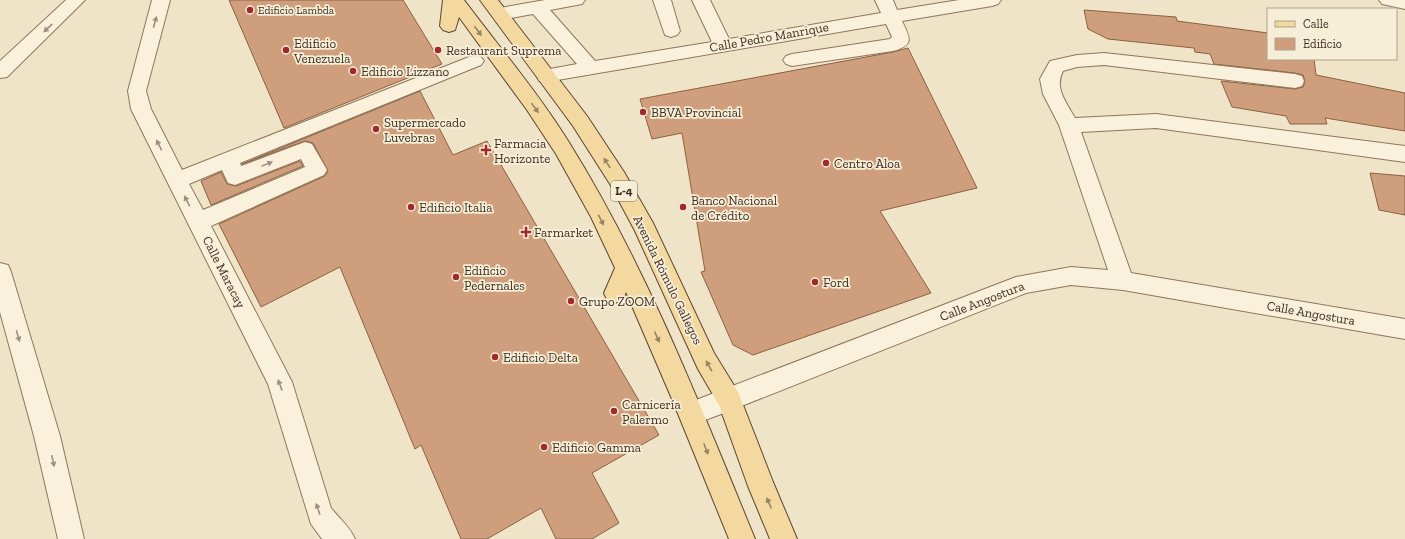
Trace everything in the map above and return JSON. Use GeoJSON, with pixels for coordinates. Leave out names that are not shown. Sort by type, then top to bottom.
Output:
{"type":"FeatureCollection","features":[{"type":"Feature","properties":{"kind":"main road"},"geometry":{"type":"LineString","coordinates":[[449,26],[454,0]]}},
{"type":"Feature","properties":{"kind":"main road","name":"L-4"},"geometry":{"type":"LineString","coordinates":[[454,0],[550,129],[576,171],[626,269],[692,412],[742,539]]}},
{"type":"Feature","properties":{"kind":"main road","name":"Avenida Rómulo Gallegos"},"geometry":{"type":"LineString","coordinates":[[494,7],[580,121],[617,178],[645,229],[706,361],[728,400],[761,486],[784,539]]}},
{"type":"Feature","properties":{"kind":"main road"},"geometry":{"type":"LineString","coordinates":[[615,293],[626,269]]}},
{"type":"Feature","properties":{"kind":"street"},"geometry":{"type":"LineString","coordinates":[[0,72],[76,0]]}},
{"type":"Feature","properties":{"kind":"street","name":"Calle Maracay"},"geometry":{"type":"LineString","coordinates":[[161,0],[137,91],[141,109],[280,382],[320,515],[335,534],[342,539]]}},
{"type":"Feature","properties":{"kind":"street"},"geometry":{"type":"LineString","coordinates":[[494,7],[576,0]]}},
{"type":"Feature","properties":{"kind":"street"},"geometry":{"type":"LineString","coordinates":[[662,0],[671,30]]}},
{"type":"Feature","properties":{"kind":"street"},"geometry":{"type":"LineString","coordinates":[[701,0],[723,45]]}},
{"type":"Feature","properties":{"kind":"street"},"geometry":{"type":"LineString","coordinates":[[792,60],[893,45],[900,42],[901,37],[884,0]]}},
{"type":"Feature","properties":{"kind":"street","name":"Calle Pedro Manrique"},"geometry":{"type":"LineString","coordinates":[[546,76],[992,0]]}},
{"type":"Feature","properties":{"kind":"street"},"geometry":{"type":"LineString","coordinates":[[1388,0],[1405,3]]}},
{"type":"Feature","properties":{"kind":"street"},"geometry":{"type":"LineString","coordinates":[[530,4],[591,68]]}},
{"type":"Feature","properties":{"kind":"street"},"geometry":{"type":"LineString","coordinates":[[232,168],[473,58]]}},
{"type":"Feature","properties":{"kind":"street"},"geometry":{"type":"LineString","coordinates":[[1123,281],[1069,125],[1052,94],[1049,79],[1056,66],[1077,61],[1104,59],[1295,81]]}},
{"type":"Feature","properties":{"kind":"street"},"geometry":{"type":"LineString","coordinates":[[1069,125],[1156,121],[1405,154]]}},
{"type":"Feature","properties":{"kind":"street"},"geometry":{"type":"LineString","coordinates":[[176,180],[232,168],[305,148],[317,170],[198,222]]}},
{"type":"Feature","properties":{"kind":"street"},"geometry":{"type":"LineString","coordinates":[[232,168],[246,201]]}},
{"type":"Feature","properties":{"kind":"street"},"geometry":{"type":"LineString","coordinates":[[0,272],[5,307],[47,436],[71,539]]}},
{"type":"Feature","properties":{"kind":"street","name":"Calle Angostura"},"geometry":{"type":"LineString","coordinates":[[692,412],[728,400],[1024,284],[1072,276],[1123,281],[1405,329]]}},
{"type":"Feature","properties":{"kind":"building"},"geometry":{"type":"Polygon","coordinates":[[[229,0],[403,0],[442,64],[284,128],[229,0]]]}},
{"type":"Feature","properties":{"kind":"building"},"geometry":{"type":"Polygon","coordinates":[[[1084,10],[1176,17],[1177,21],[1267,33],[1267,60],[1314,60],[1316,75],[1405,93],[1405,131],[1325,118],[1327,124],[1290,124],[1286,116],[1232,107],[1221,81],[1295,89],[1303,87],[1305,82],[1303,75],[1214,64],[1210,54],[1195,52],[1194,48],[1108,39],[1088,29],[1084,10]]]}},
{"type":"Feature","properties":{"kind":"building","name":"Centro Aloa"},"geometry":{"type":"Polygon","coordinates":[[[908,48],[977,188],[880,211],[931,293],[753,355],[733,345],[701,272],[705,271],[682,133],[652,139],[640,99],[908,48]]]}},
{"type":"Feature","properties":{"kind":"building"},"geometry":{"type":"Polygon","coordinates":[[[420,91],[453,155],[487,141],[659,435],[592,473],[619,523],[592,539],[556,539],[541,508],[487,539],[461,539],[421,445],[415,449],[340,267],[261,307],[219,224],[325,176],[328,171],[313,143],[305,141],[242,164],[420,91]]]}},
{"type":"Feature","properties":{"kind":"building"},"geometry":{"type":"Polygon","coordinates":[[[300,161],[303,166],[211,205],[201,181],[221,172],[227,184],[236,186],[300,161]]]}},
{"type":"Feature","properties":{"kind":"building"},"geometry":{"type":"Polygon","coordinates":[[[1370,173],[1405,176],[1405,215],[1379,210],[1370,173]]]}},
{"type":"Feature","properties":{"kind":"place","name":"Edificio Lambda"},"geometry":{"type":"Point","coordinates":[250,10]}},
{"type":"Feature","properties":{"kind":"place","name":"Edificio Venezuela"},"geometry":{"type":"Point","coordinates":[286,50]}},
{"type":"Feature","properties":{"kind":"place","name":"Restaurant Suprema"},"geometry":{"type":"Point","coordinates":[438,50]}},
{"type":"Feature","properties":{"kind":"place","name":"Edificio Lizzano"},"geometry":{"type":"Point","coordinates":[353,71]}},
{"type":"Feature","properties":{"kind":"place","name":"BBVA Provincial"},"geometry":{"type":"Point","coordinates":[643,112]}},
{"type":"Feature","properties":{"kind":"place","name":"Supermercado Luvebras"},"geometry":{"type":"Point","coordinates":[376,129]}},
{"type":"Feature","properties":{"kind":"place","name":"Farmacia Horizonte"},"geometry":{"type":"Point","coordinates":[486,150]}},
{"type":"Feature","properties":{"kind":"place","name":"Centro Aloa"},"geometry":{"type":"Point","coordinates":[826,163]}},
{"type":"Feature","properties":{"kind":"place","name":"Edificio Italia"},"geometry":{"type":"Point","coordinates":[411,207]}},
{"type":"Feature","properties":{"kind":"place","name":"Banco Nacional de Crédito"},"geometry":{"type":"Point","coordinates":[683,207]}},
{"type":"Feature","properties":{"kind":"place","name":"Farmarket"},"geometry":{"type":"Point","coordinates":[526,232]}},
{"type":"Feature","properties":{"kind":"place","name":"Edificio Pedernales"},"geometry":{"type":"Point","coordinates":[456,277]}},
{"type":"Feature","properties":{"kind":"place","name":"Ford"},"geometry":{"type":"Point","coordinates":[815,282]}},
{"type":"Feature","properties":{"kind":"place","name":"Grupo ZOOM"},"geometry":{"type":"Point","coordinates":[571,301]}},
{"type":"Feature","properties":{"kind":"place","name":"Edificio Delta"},"geometry":{"type":"Point","coordinates":[495,357]}},
{"type":"Feature","properties":{"kind":"place","name":"Carnicería Palermo"},"geometry":{"type":"Point","coordinates":[614,411]}},
{"type":"Feature","properties":{"kind":"place","name":"Edificio Gamma"},"geometry":{"type":"Point","coordinates":[544,447]}}]}
